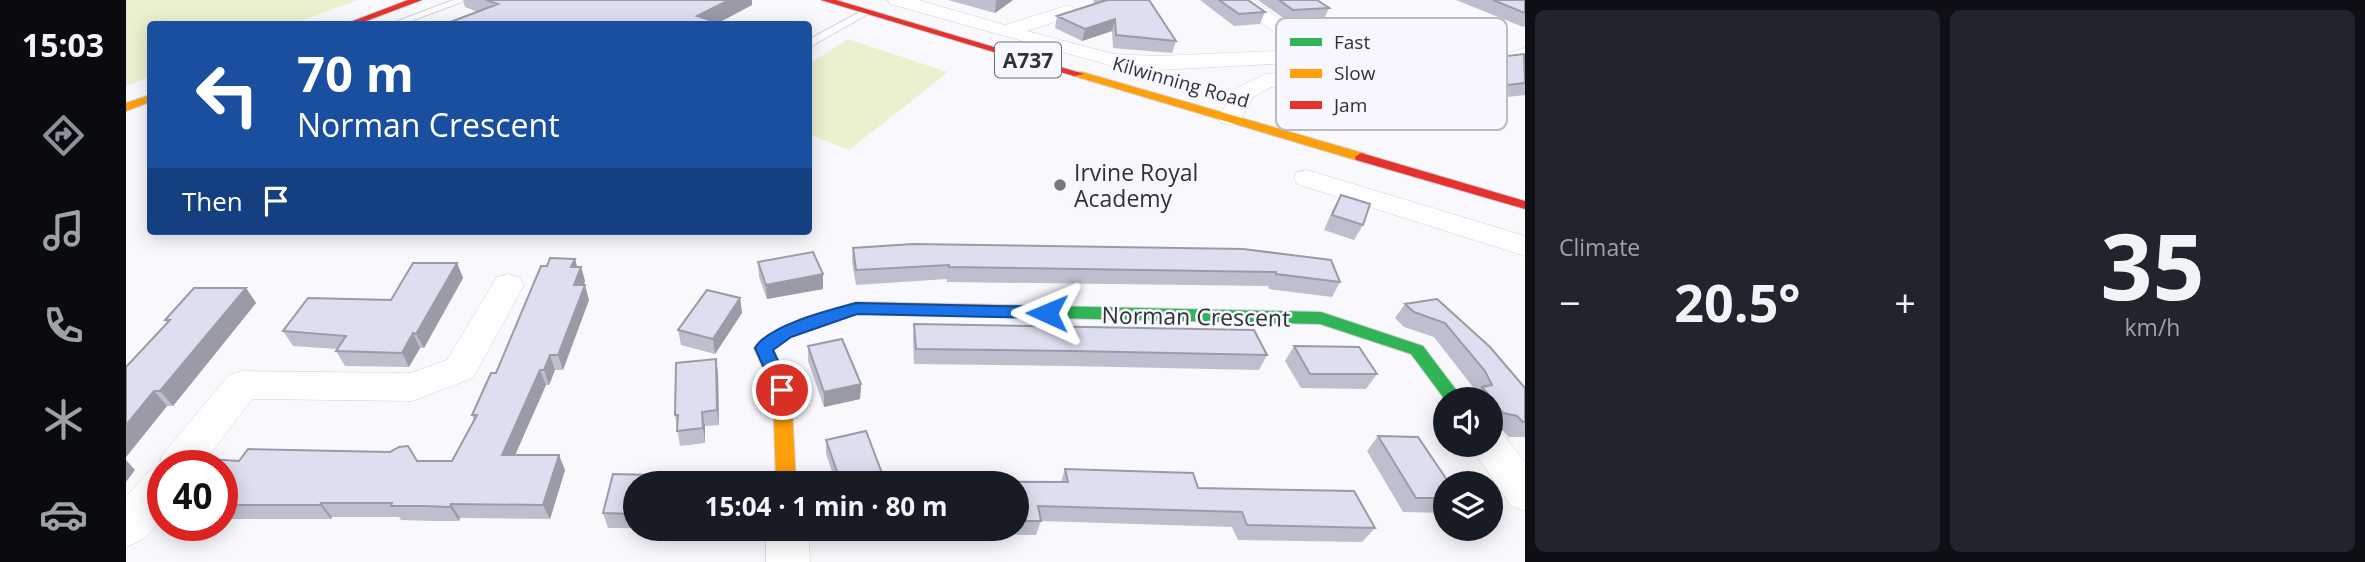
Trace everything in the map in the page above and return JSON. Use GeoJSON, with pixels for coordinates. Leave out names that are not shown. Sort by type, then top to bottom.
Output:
{"type":"FeatureCollection","features":[{"type":"Feature","properties":{"kind":"main road"},"geometry":{"type":"LineString","coordinates":[[358,21],[417,0]]}},
{"type":"Feature","properties":{"kind":"main road","name":"Kilwinning Road"},"geometry":{"type":"LineString","coordinates":[[826,0],[1525,205]]}},
{"type":"Feature","properties":{"kind":"main road"},"geometry":{"type":"LineString","coordinates":[[126,107],[147,99]]}},
{"type":"Feature","properties":{"kind":"main road","name":"Norman Crescent"},"geometry":{"type":"LineString","coordinates":[[785,471],[782,390],[763,348],[785,333],[856,308],[1321,318],[1417,350],[1445,387]]}},
{"type":"Feature","properties":{"kind":"street"},"geometry":{"type":"LineString","coordinates":[[897,0],[1098,57],[1130,62],[1276,58]]}},
{"type":"Feature","properties":{"kind":"street"},"geometry":{"type":"LineString","coordinates":[[1242,0],[1276,25]]}},
{"type":"Feature","properties":{"kind":"street"},"geometry":{"type":"LineString","coordinates":[[1005,31],[1069,11]]}},
{"type":"Feature","properties":{"kind":"street"},"geometry":{"type":"LineString","coordinates":[[1507,59],[1525,54]]}},
{"type":"Feature","properties":{"kind":"street"},"geometry":{"type":"LineString","coordinates":[[1230,118],[1244,93],[1255,85],[1276,80]]}},
{"type":"Feature","properties":{"kind":"street"},"geometry":{"type":"LineString","coordinates":[[1307,178],[1525,246]]}},
{"type":"Feature","properties":{"kind":"street"},"geometry":{"type":"LineString","coordinates":[[190,450],[242,386],[412,387],[460,369],[508,285]]}},
{"type":"Feature","properties":{"kind":"street"},"geometry":{"type":"LineString","coordinates":[[1498,457],[1525,493]]}},
{"type":"Feature","properties":{"kind":"street"},"geometry":{"type":"LineString","coordinates":[[126,528],[147,502]]}},
{"type":"Feature","properties":{"kind":"street"},"geometry":{"type":"LineString","coordinates":[[787,541],[788,562]]}},
{"type":"Feature","properties":{"kind":"lane"},"geometry":{"type":"LineString","coordinates":[[403,21],[461,0]]}},
{"type":"Feature","properties":{"kind":"lane"},"geometry":{"type":"LineString","coordinates":[[812,43],[865,12]]}},
{"type":"Feature","properties":{"kind":"path"},"geometry":{"type":"LineString","coordinates":[[1317,130],[1320,144]]}},
{"type":"Feature","properties":{"kind":"green space"},"geometry":{"type":"Polygon","coordinates":[[[126,0],[358,0],[300,21],[147,21],[147,78],[126,86],[126,0]]]}},
{"type":"Feature","properties":{"kind":"green space"},"geometry":{"type":"Polygon","coordinates":[[[848,39],[948,72],[849,150],[812,136],[812,62],[848,39]]]}},
{"type":"Feature","properties":{"kind":"building"},"geometry":{"type":"Polygon","coordinates":[[[486,0],[729,0],[697,16],[713,21],[453,21],[498,4],[486,0]]]}},
{"type":"Feature","properties":{"kind":"building"},"geometry":{"type":"Polygon","coordinates":[[[1102,0],[1149,0],[1176,41],[1116,35],[1115,19],[1085,29],[1057,16],[1104,1],[1102,0]]]}},
{"type":"Feature","properties":{"kind":"building"},"geometry":{"type":"Polygon","coordinates":[[[1219,0],[1248,0],[1265,12],[1239,14],[1219,0]]]}},
{"type":"Feature","properties":{"kind":"building"},"geometry":{"type":"Polygon","coordinates":[[[1279,0],[1317,0],[1329,8],[1293,10],[1279,0]]]}},
{"type":"Feature","properties":{"kind":"building"},"geometry":{"type":"Polygon","coordinates":[[[1493,0],[1525,0],[1525,13],[1493,0]]]}},
{"type":"Feature","properties":{"kind":"building"},"geometry":{"type":"Polygon","coordinates":[[[1524,54],[1525,83],[1507,85],[1507,56],[1524,54]]]}},
{"type":"Feature","properties":{"kind":"building"},"geometry":{"type":"Polygon","coordinates":[[[1341,195],[1370,204],[1363,225],[1332,215],[1341,195]]]}},
{"type":"Feature","properties":{"kind":"building"},"geometry":{"type":"Polygon","coordinates":[[[913,244],[1243,249],[1331,260],[1340,282],[1276,272],[949,265],[856,270],[853,248],[913,244]]]}},
{"type":"Feature","properties":{"kind":"building"},"geometry":{"type":"Polygon","coordinates":[[[813,252],[823,274],[766,285],[758,262],[813,252]]]}},
{"type":"Feature","properties":{"kind":"building"},"geometry":{"type":"Polygon","coordinates":[[[550,258],[575,259],[571,267],[581,267],[574,285],[585,285],[558,355],[550,355],[544,370],[540,370],[502,455],[559,455],[543,505],[238,505],[238,461],[248,449],[390,452],[408,446],[417,461],[452,461],[477,415],[472,415],[491,373],[496,373],[541,266],[547,266],[550,258]]]}},
{"type":"Feature","properties":{"kind":"building"},"geometry":{"type":"Polygon","coordinates":[[[413,263],[457,263],[402,353],[336,351],[346,336],[283,331],[308,298],[391,300],[413,263]]]}},
{"type":"Feature","properties":{"kind":"building"},"geometry":{"type":"Polygon","coordinates":[[[194,288],[246,288],[160,391],[154,391],[126,425],[126,367],[170,320],[165,320],[194,288]]]}},
{"type":"Feature","properties":{"kind":"building"},"geometry":{"type":"Polygon","coordinates":[[[707,290],[740,298],[713,339],[678,330],[707,290]]]}},
{"type":"Feature","properties":{"kind":"building"},"geometry":{"type":"Polygon","coordinates":[[[1437,299],[1490,347],[1525,388],[1525,422],[1517,416],[1503,413],[1503,387],[1482,387],[1492,385],[1485,371],[1445,323],[1414,312],[1405,304],[1437,299]]]}},
{"type":"Feature","properties":{"kind":"building"},"geometry":{"type":"Polygon","coordinates":[[[914,324],[1254,330],[1267,355],[916,349],[914,324]]]}},
{"type":"Feature","properties":{"kind":"building"},"geometry":{"type":"Polygon","coordinates":[[[842,339],[861,384],[824,392],[808,346],[842,339]]]}},
{"type":"Feature","properties":{"kind":"building"},"geometry":{"type":"Polygon","coordinates":[[[1294,346],[1359,347],[1377,374],[1310,374],[1294,346]]]}},
{"type":"Feature","properties":{"kind":"building"},"geometry":{"type":"Polygon","coordinates":[[[716,359],[717,410],[702,412],[703,428],[677,431],[676,363],[716,359]]]}},
{"type":"Feature","properties":{"kind":"building"},"geometry":{"type":"Polygon","coordinates":[[[866,431],[881,471],[837,471],[826,440],[866,431]]]}},
{"type":"Feature","properties":{"kind":"building"},"geometry":{"type":"Polygon","coordinates":[[[1378,436],[1418,437],[1441,471],[1433,471],[1433,498],[1416,498],[1378,436]]]}},
{"type":"Feature","properties":{"kind":"building"},"geometry":{"type":"Polygon","coordinates":[[[1065,469],[1193,473],[1198,488],[1354,491],[1375,528],[1247,525],[1242,512],[1038,506],[1041,521],[1029,521],[1029,482],[1068,482],[1065,469]]]}},
{"type":"Feature","properties":{"kind":"building"},"geometry":{"type":"Polygon","coordinates":[[[613,474],[623,474],[623,514],[603,513],[613,474]]]}},
{"type":"Feature","properties":{"kind":"traffic: fast"},"geometry":{"type":"LineString","coordinates":[[1005,311],[1321,318],[1417,350],[1445,387]]}},
{"type":"Feature","properties":{"kind":"traffic: slow"},"geometry":{"type":"LineString","coordinates":[[1078,74],[1361,157]]}},
{"type":"Feature","properties":{"kind":"traffic: slow"},"geometry":{"type":"LineString","coordinates":[[126,107],[147,99]]}},
{"type":"Feature","properties":{"kind":"traffic: slow"},"geometry":{"type":"LineString","coordinates":[[785,471],[782,390],[763,348],[785,333],[855,308],[1005,311]]}},
{"type":"Feature","properties":{"kind":"traffic: jam"},"geometry":{"type":"LineString","coordinates":[[358,21],[417,0]]}},
{"type":"Feature","properties":{"kind":"traffic: jam"},"geometry":{"type":"LineString","coordinates":[[826,0],[1078,74]]}},
{"type":"Feature","properties":{"kind":"traffic: jam"},"geometry":{"type":"LineString","coordinates":[[1361,157],[1525,205]]}},
{"type":"Feature","properties":{"kind":"place","name":"Irvine Royal Academy"},"geometry":{"type":"Point","coordinates":[1060,185]}},
{"type":"Feature","properties":{"kind":"route"},"geometry":{"type":"LineString","coordinates":[[782,390],[763,348],[785,333],[856,308],[1047,313]]}}]}
